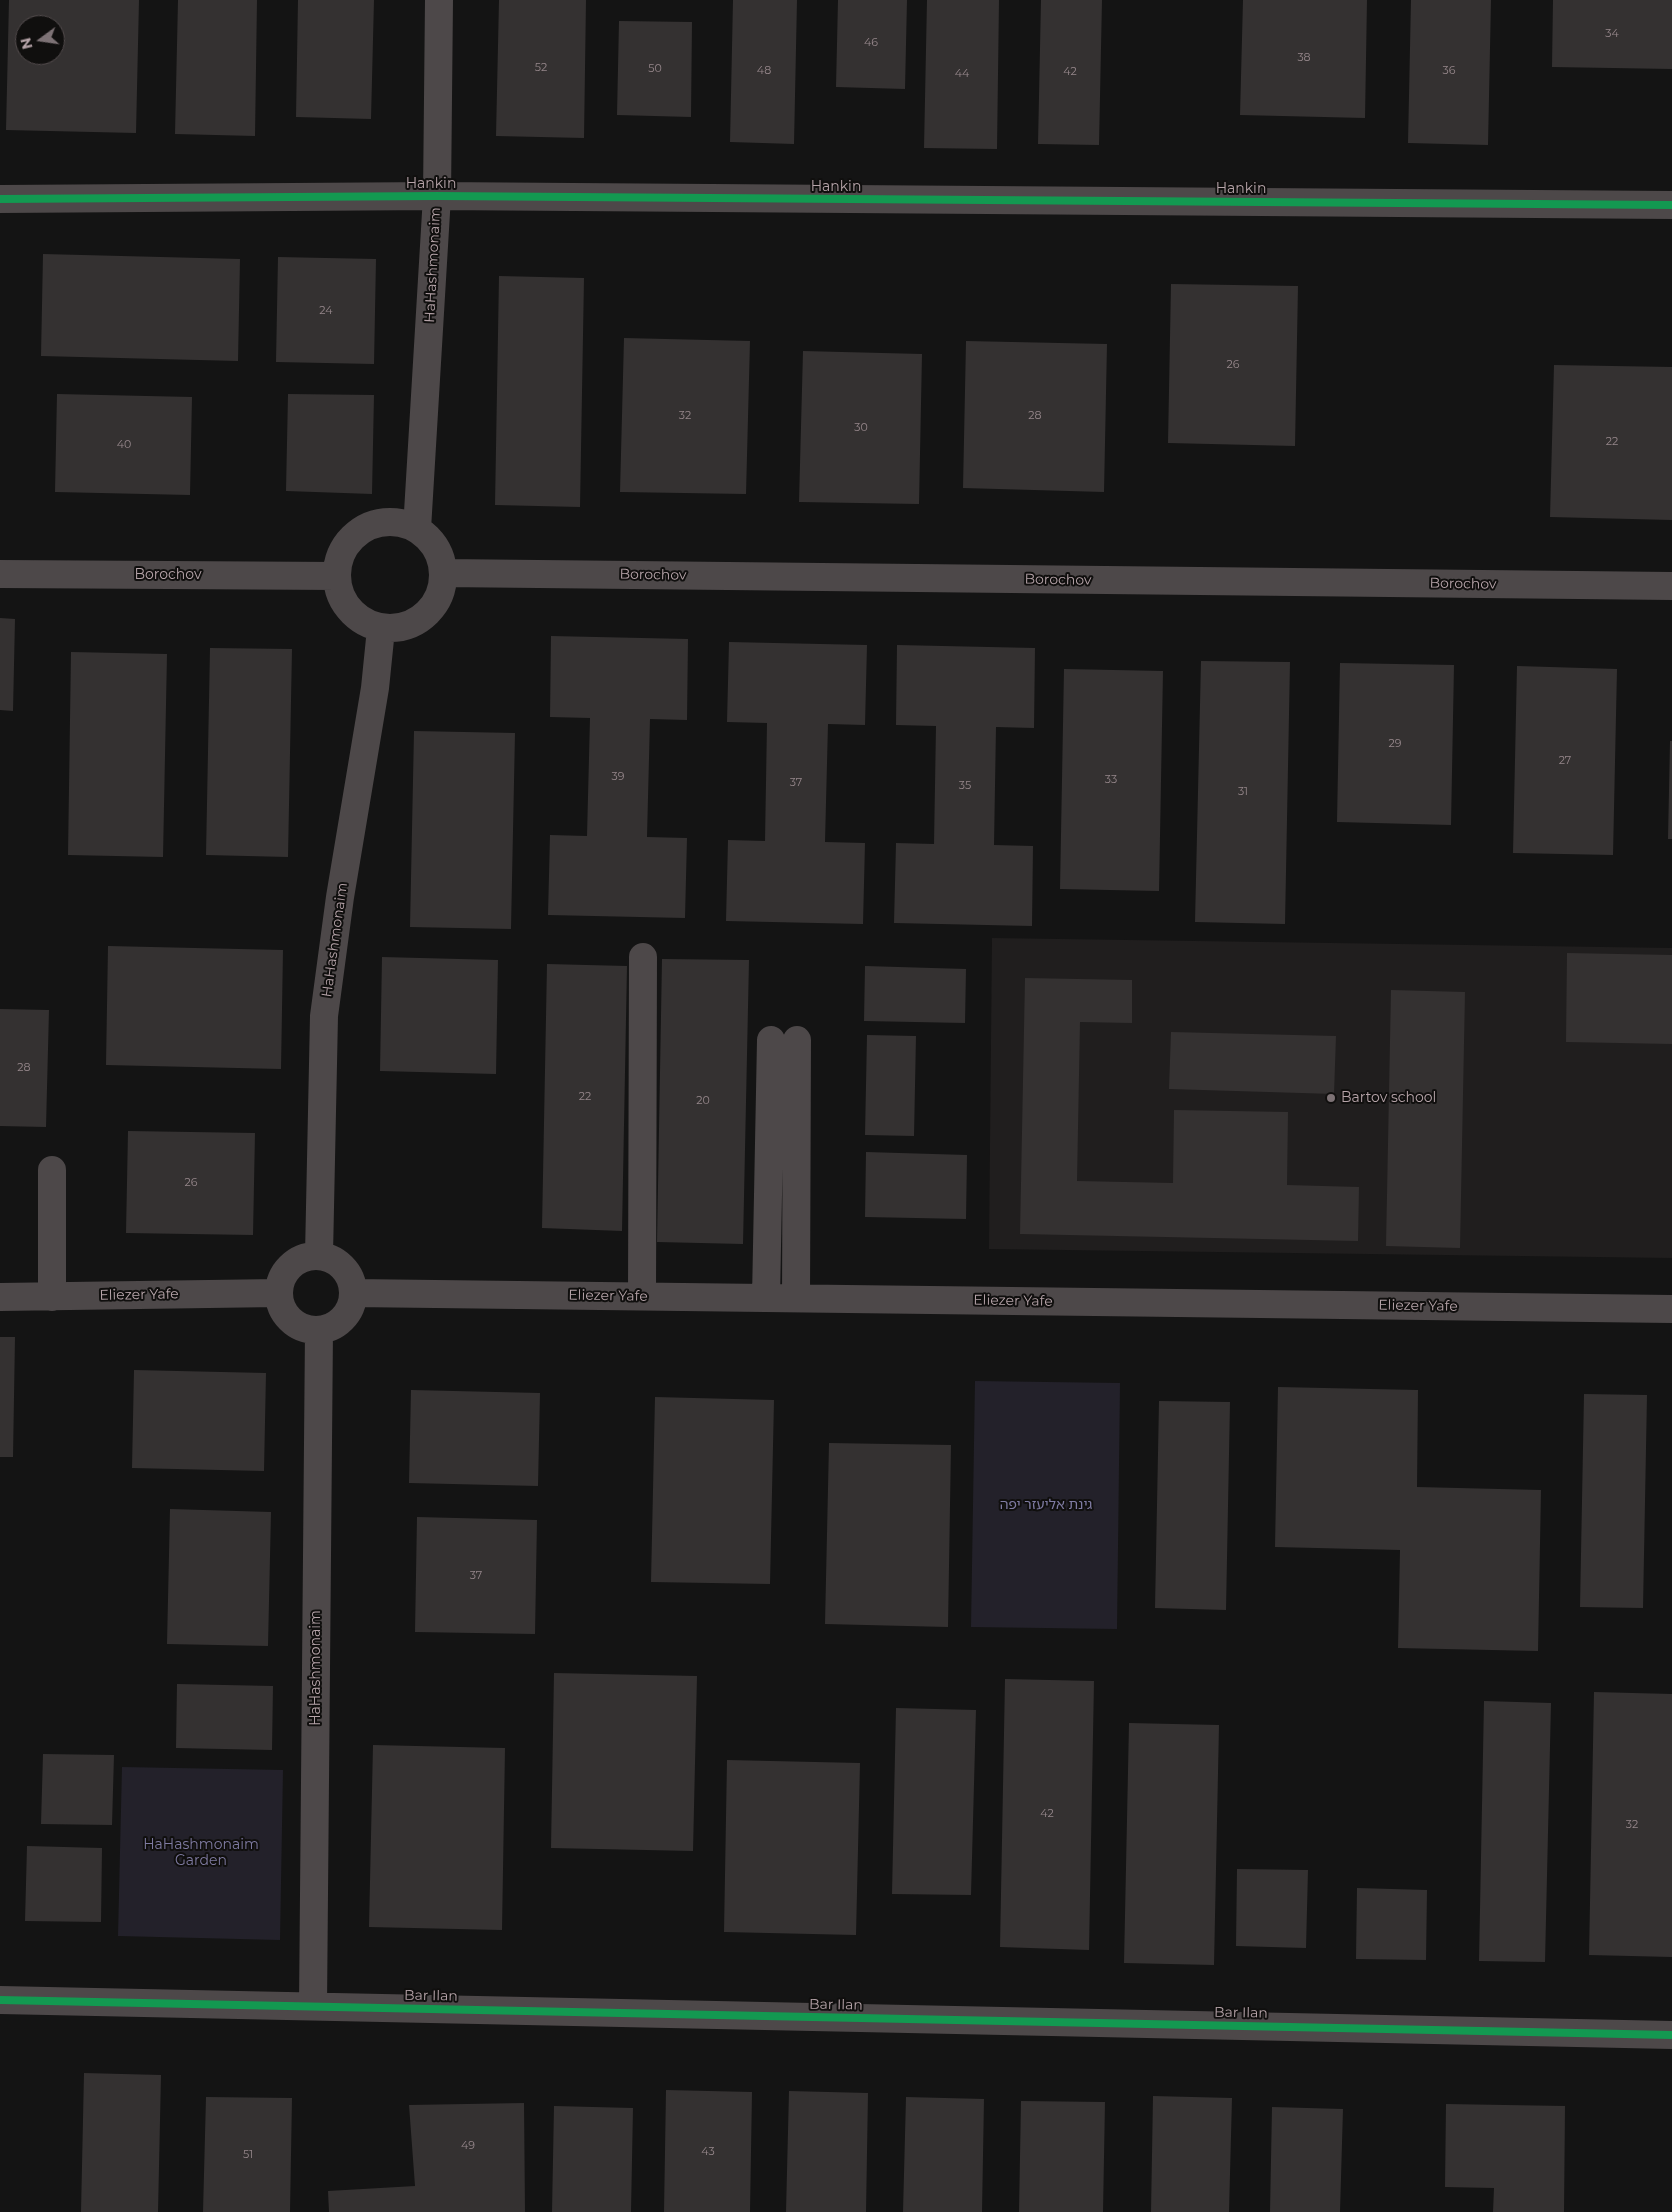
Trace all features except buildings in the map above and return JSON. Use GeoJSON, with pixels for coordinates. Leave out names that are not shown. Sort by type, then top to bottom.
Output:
{"type":"FeatureCollection","features":[{"type":"Feature","properties":{"kind":"street","name":"HaHashmonaim"},"geometry":{"type":"LineString","coordinates":[[417,529],[437,196],[439,0]]}},
{"type":"Feature","properties":{"kind":"street","name":"Hankin"},"geometry":{"type":"LineString","coordinates":[[0,199],[437,196],[1672,205]]}},
{"type":"Feature","properties":{"kind":"street"},"geometry":{"type":"LineString","coordinates":[[400,522],[417,529],[431,540],[440,556],[444,573],[441,592],[432,609],[418,622],[400,628],[381,628],[363,622],[350,610],[340,595],[337,576],[339,558],[348,541],[363,529],[380,523],[400,522]]}},
{"type":"Feature","properties":{"kind":"street","name":"Borochov"},"geometry":{"type":"LineString","coordinates":[[444,573],[1672,586]]}},
{"type":"Feature","properties":{"kind":"street","name":"Borochov"},"geometry":{"type":"LineString","coordinates":[[0,574],[337,576]]}},
{"type":"Feature","properties":{"kind":"street","name":"HaHashmonaim"},"geometry":{"type":"LineString","coordinates":[[319,1255],[324,1016],[340,897],[375,688],[381,628]]}},
{"type":"Feature","properties":{"kind":"street"},"geometry":{"type":"LineString","coordinates":[[642,1296],[643,957]]}},
{"type":"Feature","properties":{"kind":"street"},"geometry":{"type":"LineString","coordinates":[[766,1298],[784,1040],[796,1298]]}},
{"type":"Feature","properties":{"kind":"street"},"geometry":{"type":"LineString","coordinates":[[52,1170],[52,1296]]}},
{"type":"Feature","properties":{"kind":"street"},"geometry":{"type":"LineString","coordinates":[[319,1255],[340,1264],[348,1272],[352,1282],[353,1293],[352,1304],[340,1322],[319,1330],[307,1329],[296,1324],[286,1316],[280,1305],[278,1293],[281,1281],[291,1265],[307,1256],[319,1255]]}},
{"type":"Feature","properties":{"kind":"street","name":"Eliezer Yafe"},"geometry":{"type":"LineString","coordinates":[[0,1297],[278,1293]]}},
{"type":"Feature","properties":{"kind":"street","name":"Eliezer Yafe"},"geometry":{"type":"LineString","coordinates":[[353,1293],[1672,1309]]}},
{"type":"Feature","properties":{"kind":"street","name":"HaHashmonaim"},"geometry":{"type":"LineString","coordinates":[[314,2006],[319,1330]]}},
{"type":"Feature","properties":{"kind":"street","name":"Bar Ilan"},"geometry":{"type":"LineString","coordinates":[[0,2000],[1672,2035]]}},
{"type":"Feature","properties":{"kind":"shaded area","name":"Bartov school"},"geometry":{"type":"Polygon","coordinates":[[[992,938],[1672,948],[1672,1258],[989,1249],[992,938]]]}},
{"type":"Feature","properties":{"kind":"green space","name":"גינת אליעזר יפה"},"geometry":{"type":"Polygon","coordinates":[[[975,1381],[1120,1383],[1117,1629],[971,1627],[975,1381]]]}},
{"type":"Feature","properties":{"kind":"green space","name":"HaHashmonaim Garden"},"geometry":{"type":"Polygon","coordinates":[[[122,1767],[283,1770],[280,1940],[118,1936],[122,1767]]]}},
{"type":"Feature","properties":{"kind":"cycle path"},"geometry":{"type":"LineString","coordinates":[[0,199],[437,196],[1672,205]]}},
{"type":"Feature","properties":{"kind":"cycle path"},"geometry":{"type":"LineString","coordinates":[[0,2000],[1672,2035]]}},
{"type":"Feature","properties":{"kind":"place","name":"Bartov school"},"geometry":{"type":"Point","coordinates":[1331,1098]}}]}
